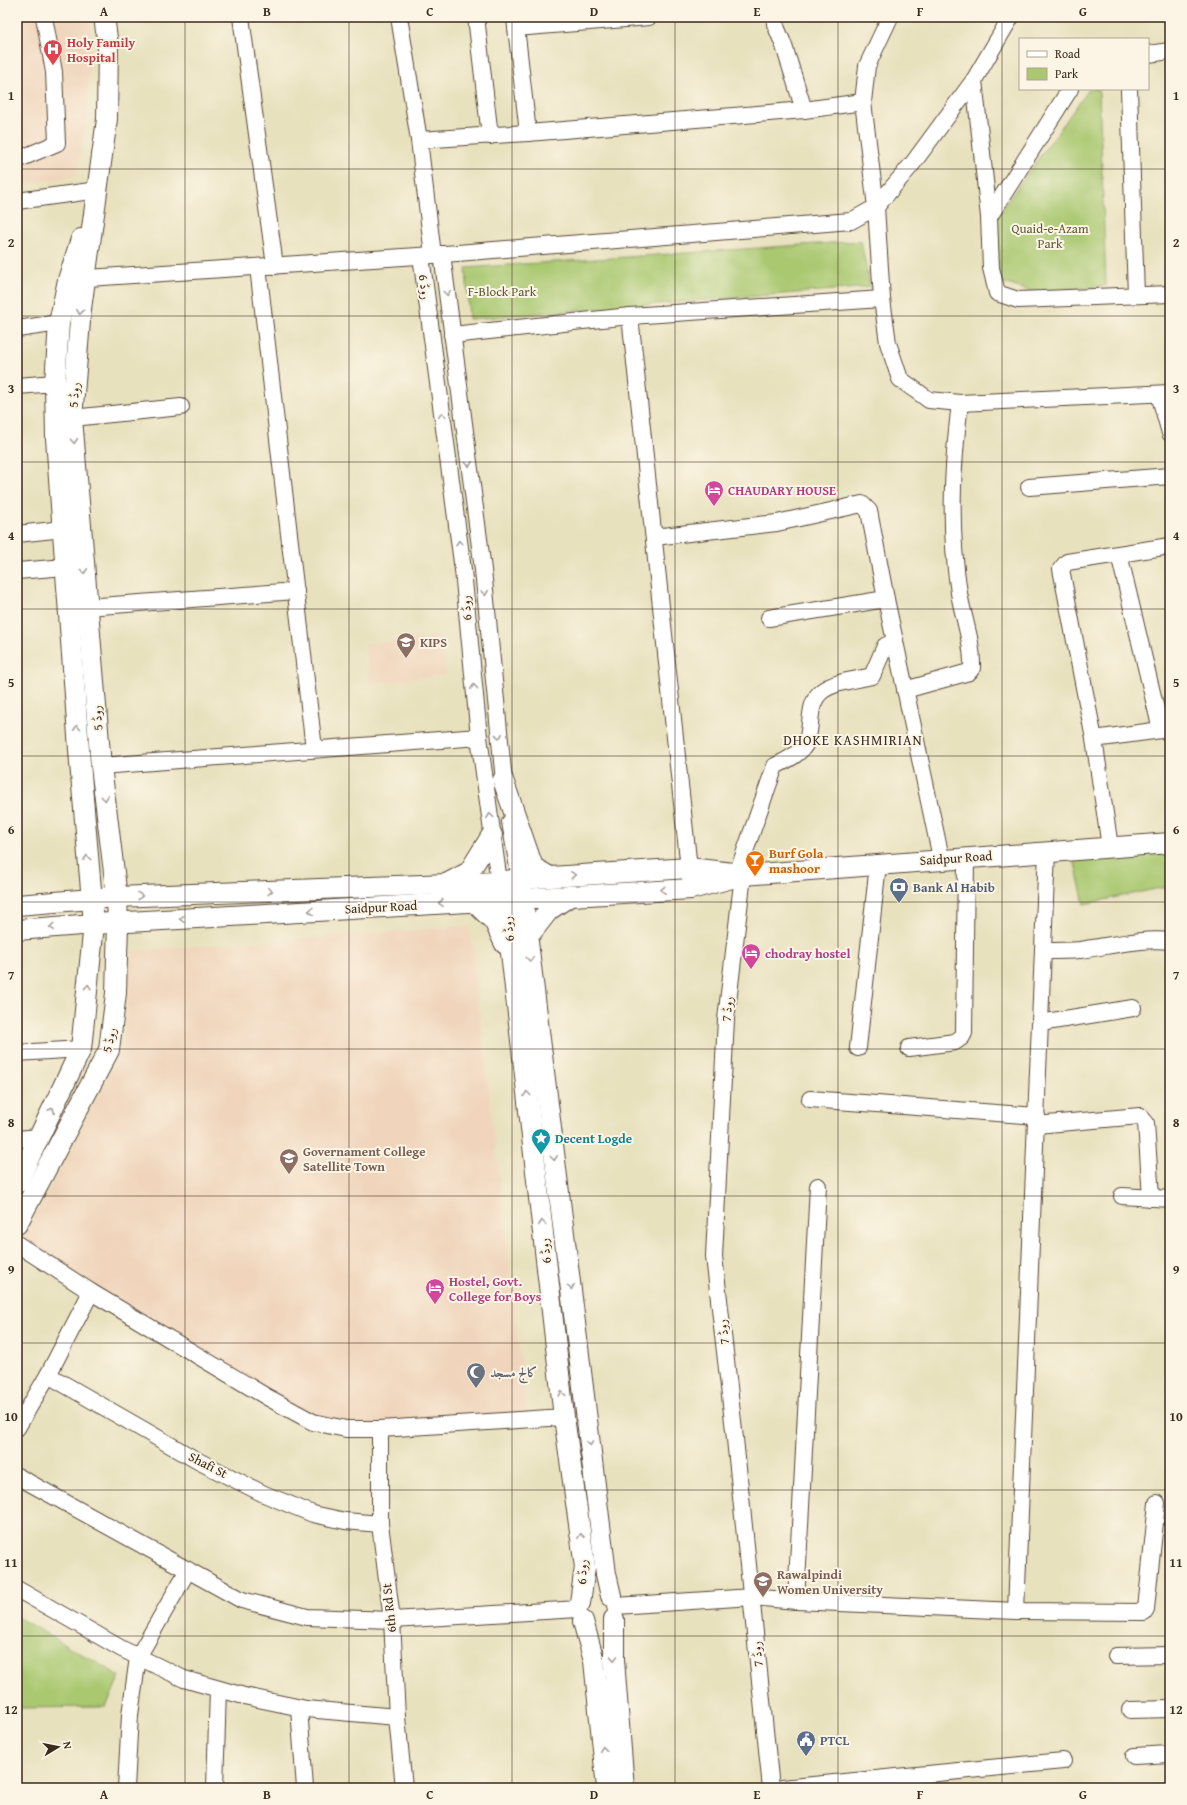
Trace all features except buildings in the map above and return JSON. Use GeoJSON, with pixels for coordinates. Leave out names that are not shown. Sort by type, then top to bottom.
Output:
{"type":"FeatureCollection","features":[{"type":"Feature","properties":{"kind":"main road","name":"روڈ 5"},"geometry":{"type":"LineString","coordinates":[[17,1183],[81,1049],[94,924],[90,900],[56,438],[55,383],[59,323],[76,279],[98,190],[107,119],[108,45],[104,17]]}},
{"type":"Feature","properties":{"kind":"main road","name":"روڈ 5"},"geometry":{"type":"LineString","coordinates":[[17,1224],[109,1050],[116,993],[118,923],[117,897],[101,766],[72,418],[77,345],[76,279]]}},
{"type":"Feature","properties":{"kind":"main road"},"geometry":{"type":"LineString","coordinates":[[503,780],[533,867],[550,877]]}},
{"type":"Feature","properties":{"kind":"main road"},"geometry":{"type":"LineString","coordinates":[[445,884],[469,872],[492,835]]}},
{"type":"Feature","properties":{"kind":"main road","name":"Saidpur Road"},"geometry":{"type":"LineString","coordinates":[[520,879],[689,868],[740,874],[941,858],[1170,843]]}},
{"type":"Feature","properties":{"kind":"main road","name":"Saidpur Road"},"geometry":{"type":"LineString","coordinates":[[17,905],[117,897],[445,884],[508,893],[570,896],[691,889],[740,874]]}},
{"type":"Feature","properties":{"kind":"main road","name":"روڈ 6"},"geometry":{"type":"LineString","coordinates":[[520,879],[508,893],[511,957],[564,1417],[585,1567],[581,1611],[594,1661],[607,1788]]}},
{"type":"Feature","properties":{"kind":"main road","name":"Saidpur Road"},"geometry":{"type":"LineString","coordinates":[[17,930],[473,901],[508,893]]}},
{"type":"Feature","properties":{"kind":"main road","name":"روڈ 6"},"geometry":{"type":"LineString","coordinates":[[508,893],[527,938],[606,1574],[613,1607],[614,1660],[624,1788]]}},
{"type":"Feature","properties":{"kind":"main road"},"geometry":{"type":"LineString","coordinates":[[527,938],[549,910],[570,896]]}},
{"type":"Feature","properties":{"kind":"main road"},"geometry":{"type":"LineString","coordinates":[[473,901],[494,921],[511,957]]}},
{"type":"Feature","properties":{"kind":"main road"},"geometry":{"type":"LineString","coordinates":[[596,1591],[603,1592],[613,1607],[608,1625],[599,1628],[592,1628],[581,1611],[584,1596],[596,1591]]}},
{"type":"Feature","properties":{"kind":"street"},"geometry":{"type":"LineString","coordinates":[[17,160],[57,144],[54,72],[44,17]]}},
{"type":"Feature","properties":{"kind":"street"},"geometry":{"type":"LineString","coordinates":[[241,17],[275,266]]}},
{"type":"Feature","properties":{"kind":"street","name":"روڈ 6"},"geometry":{"type":"LineString","coordinates":[[400,17],[419,140],[432,255],[437,375],[463,570],[479,737],[492,835],[508,893]]}},
{"type":"Feature","properties":{"kind":"street"},"geometry":{"type":"LineString","coordinates":[[476,17],[490,136]]}},
{"type":"Feature","properties":{"kind":"street"},"geometry":{"type":"LineString","coordinates":[[528,133],[516,22],[648,17]]}},
{"type":"Feature","properties":{"kind":"street"},"geometry":{"type":"LineString","coordinates":[[775,17],[775,24],[784,46],[804,110]]}},
{"type":"Feature","properties":{"kind":"street"},"geometry":{"type":"LineString","coordinates":[[890,17],[867,66],[863,102],[876,207],[882,299],[888,342],[900,379],[929,400],[960,404],[1165,393],[1170,433]]}},
{"type":"Feature","properties":{"kind":"street"},"geometry":{"type":"LineString","coordinates":[[76,279],[432,255],[851,221],[876,207],[913,163],[974,80],[1011,17]]}},
{"type":"Feature","properties":{"kind":"street"},"geometry":{"type":"LineString","coordinates":[[1149,54],[1170,51]]}},
{"type":"Feature","properties":{"kind":"street"},"geometry":{"type":"LineString","coordinates":[[974,80],[989,217],[991,268],[997,293],[1018,300],[1170,294]]}},
{"type":"Feature","properties":{"kind":"street"},"geometry":{"type":"LineString","coordinates":[[989,217],[1069,90]]}},
{"type":"Feature","properties":{"kind":"street"},"geometry":{"type":"LineString","coordinates":[[1129,90],[1136,295]]}},
{"type":"Feature","properties":{"kind":"street"},"geometry":{"type":"LineString","coordinates":[[419,140],[490,136],[804,110],[863,102]]}},
{"type":"Feature","properties":{"kind":"street"},"geometry":{"type":"LineString","coordinates":[[17,201],[98,190]]}},
{"type":"Feature","properties":{"kind":"street","name":"روڈ 6"},"geometry":{"type":"LineString","coordinates":[[432,255],[452,335],[458,375],[483,570],[503,780],[520,879]]}},
{"type":"Feature","properties":{"kind":"street"},"geometry":{"type":"LineString","coordinates":[[258,267],[314,748]]}},
{"type":"Feature","properties":{"kind":"street"},"geometry":{"type":"LineString","coordinates":[[452,335],[630,316],[882,299]]}},
{"type":"Feature","properties":{"kind":"street"},"geometry":{"type":"LineString","coordinates":[[630,316],[691,889]]}},
{"type":"Feature","properties":{"kind":"street"},"geometry":{"type":"LineString","coordinates":[[17,329],[59,323]]}},
{"type":"Feature","properties":{"kind":"street"},"geometry":{"type":"LineString","coordinates":[[437,375],[458,375]]}},
{"type":"Feature","properties":{"kind":"street"},"geometry":{"type":"LineString","coordinates":[[17,386],[55,383]]}},
{"type":"Feature","properties":{"kind":"street"},"geometry":{"type":"LineString","coordinates":[[905,690],[969,672],[972,668],[959,592],[952,514],[953,459],[960,404]]}},
{"type":"Feature","properties":{"kind":"street"},"geometry":{"type":"LineString","coordinates":[[72,418],[181,407]]}},
{"type":"Feature","properties":{"kind":"street"},"geometry":{"type":"LineString","coordinates":[[1029,487],[1170,476]]}},
{"type":"Feature","properties":{"kind":"street"},"geometry":{"type":"LineString","coordinates":[[654,536],[777,523],[862,504],[869,511],[886,599],[941,858]]}},
{"type":"Feature","properties":{"kind":"street"},"geometry":{"type":"LineString","coordinates":[[17,534],[63,529]]}},
{"type":"Feature","properties":{"kind":"street"},"geometry":{"type":"LineString","coordinates":[[1110,847],[1094,739],[1061,569],[1068,562],[1170,546]]}},
{"type":"Feature","properties":{"kind":"street"},"geometry":{"type":"LineString","coordinates":[[1094,739],[1165,730],[1119,554]]}},
{"type":"Feature","properties":{"kind":"street"},"geometry":{"type":"LineString","coordinates":[[17,572],[66,567]]}},
{"type":"Feature","properties":{"kind":"street"},"geometry":{"type":"LineString","coordinates":[[463,570],[483,570]]}},
{"type":"Feature","properties":{"kind":"street"},"geometry":{"type":"LineString","coordinates":[[87,607],[296,591]]}},
{"type":"Feature","properties":{"kind":"street"},"geometry":{"type":"LineString","coordinates":[[769,618],[886,599]]}},
{"type":"Feature","properties":{"kind":"street","name":"روڈ 7"},"geometry":{"type":"LineString","coordinates":[[771,1788],[752,1597],[714,1256],[726,1020],[740,874],[775,766],[790,759],[806,743],[811,710],[821,692],[838,684],[872,676],[885,646],[895,641]]}},
{"type":"Feature","properties":{"kind":"street"},"geometry":{"type":"LineString","coordinates":[[101,766],[314,748],[479,737]]}},
{"type":"Feature","properties":{"kind":"street"},"geometry":{"type":"LineString","coordinates":[[1016,1611],[1037,1120],[1046,852]]}},
{"type":"Feature","properties":{"kind":"street"},"geometry":{"type":"LineString","coordinates":[[909,1048],[955,1042],[962,1037],[964,1028],[966,857]]}},
{"type":"Feature","properties":{"kind":"street"},"geometry":{"type":"LineString","coordinates":[[858,1048],[878,864]]}},
{"type":"Feature","properties":{"kind":"street"},"geometry":{"type":"LineString","coordinates":[[1043,950],[1079,950],[1161,940],[1170,941]]}},
{"type":"Feature","properties":{"kind":"street"},"geometry":{"type":"LineString","coordinates":[[1040,1023],[1133,1008]]}},
{"type":"Feature","properties":{"kind":"street"},"geometry":{"type":"LineString","coordinates":[[17,1053],[81,1049]]}},
{"type":"Feature","properties":{"kind":"street"},"geometry":{"type":"LineString","coordinates":[[810,1099],[1037,1120],[1140,1116],[1146,1123],[1151,1198]]}},
{"type":"Feature","properties":{"kind":"street"},"geometry":{"type":"LineString","coordinates":[[17,1139],[39,1137]]}},
{"type":"Feature","properties":{"kind":"street"},"geometry":{"type":"LineString","coordinates":[[796,1601],[818,1186]]}},
{"type":"Feature","properties":{"kind":"street"},"geometry":{"type":"LineString","coordinates":[[1122,1196],[1170,1199]]}},
{"type":"Feature","properties":{"kind":"street"},"geometry":{"type":"LineString","coordinates":[[17,1244],[91,1292],[267,1398],[313,1422],[346,1429],[380,1429],[564,1417]]}},
{"type":"Feature","properties":{"kind":"street"},"geometry":{"type":"LineString","coordinates":[[17,1428],[48,1375],[91,1292]]}},
{"type":"Feature","properties":{"kind":"street","name":"Shafi St"},"geometry":{"type":"LineString","coordinates":[[48,1375],[198,1460],[264,1494],[313,1514],[345,1521],[380,1524]]}},
{"type":"Feature","properties":{"kind":"street","name":"6th Rd St"},"geometry":{"type":"LineString","coordinates":[[380,1429],[380,1524],[392,1620],[396,1717],[404,1788]]}},
{"type":"Feature","properties":{"kind":"street"},"geometry":{"type":"LineString","coordinates":[[17,1476],[242,1600],[307,1617],[392,1620],[581,1611]]}},
{"type":"Feature","properties":{"kind":"street"},"geometry":{"type":"LineString","coordinates":[[613,1607],[752,1597],[796,1601],[1016,1611],[1144,1612],[1146,1609],[1157,1502]]}},
{"type":"Feature","properties":{"kind":"street"},"geometry":{"type":"LineString","coordinates":[[126,1788],[130,1715],[138,1657],[188,1570]]}},
{"type":"Feature","properties":{"kind":"street"},"geometry":{"type":"LineString","coordinates":[[17,1589],[138,1657],[184,1679],[218,1689],[300,1708],[396,1717]]}},
{"type":"Feature","properties":{"kind":"street"},"geometry":{"type":"LineString","coordinates":[[1116,1656],[1170,1655]]}},
{"type":"Feature","properties":{"kind":"street"},"geometry":{"type":"LineString","coordinates":[[215,1788],[218,1689]]}},
{"type":"Feature","properties":{"kind":"street"},"geometry":{"type":"LineString","coordinates":[[300,1708],[304,1788]]}},
{"type":"Feature","properties":{"kind":"street"},"geometry":{"type":"LineString","coordinates":[[1130,1710],[1170,1708]]}},
{"type":"Feature","properties":{"kind":"street"},"geometry":{"type":"LineString","coordinates":[[1134,1756],[1170,1754]]}},
{"type":"Feature","properties":{"kind":"street"},"geometry":{"type":"LineString","coordinates":[[782,1788],[1063,1760]]}},
{"type":"Feature","properties":{"kind":"shaded area","name":"Holy Family Hospital"},"geometry":{"type":"Polygon","coordinates":[[[17,17],[92,17],[87,115],[77,176],[17,185],[17,17]]]}},
{"type":"Feature","properties":{"kind":"shaded area","name":"KIPS"},"geometry":{"type":"Polygon","coordinates":[[[442,636],[446,675],[370,684],[365,644],[442,636]]]}},
{"type":"Feature","properties":{"kind":"shaded area"},"geometry":{"type":"Polygon","coordinates":[[[469,926],[528,1424],[340,1429],[297,1414],[20,1245],[123,1047],[132,951],[469,926]]]}},
{"type":"Feature","properties":{"kind":"green space","name":"Quaid-e-Azam Park"},"geometry":{"type":"Polygon","coordinates":[[[1088,90],[1099,90],[1106,286],[1033,292],[1001,282],[991,224],[1088,90]]]}},
{"type":"Feature","properties":{"kind":"green space","name":"F-Block Park"},"geometry":{"type":"Polygon","coordinates":[[[861,241],[870,287],[469,319],[466,268],[861,241]]]}},
{"type":"Feature","properties":{"kind":"green space"},"geometry":{"type":"Polygon","coordinates":[[[1170,852],[1170,886],[1084,904],[1074,859],[1170,852]]]}},
{"type":"Feature","properties":{"kind":"green space"},"geometry":{"type":"Polygon","coordinates":[[[17,1617],[120,1676],[106,1707],[17,1708],[17,1617]]]}},
{"type":"Feature","properties":{"kind":"place","name":"Holy Family Hospital"},"geometry":{"type":"Point","coordinates":[53,66]}},
{"type":"Feature","properties":{"kind":"place","name":"CHAUDARY HOUSE"},"geometry":{"type":"Point","coordinates":[714,507]}},
{"type":"Feature","properties":{"kind":"place","name":"KIPS"},"geometry":{"type":"Point","coordinates":[406,659]}},
{"type":"Feature","properties":{"kind":"place","name":"Burf Gola mashoor"},"geometry":{"type":"Point","coordinates":[755,877]}},
{"type":"Feature","properties":{"kind":"place","name":"Bank Al Habib"},"geometry":{"type":"Point","coordinates":[899,904]}},
{"type":"Feature","properties":{"kind":"place","name":"chodray hostel"},"geometry":{"type":"Point","coordinates":[751,970]}},
{"type":"Feature","properties":{"kind":"place","name":"Decent Logde"},"geometry":{"type":"Point","coordinates":[541,1155]}},
{"type":"Feature","properties":{"kind":"place","name":"Governament College Satellite Town"},"geometry":{"type":"Point","coordinates":[289,1175]}},
{"type":"Feature","properties":{"kind":"place","name":"Hostel, Govt. College for Boys"},"geometry":{"type":"Point","coordinates":[435,1305]}},
{"type":"Feature","properties":{"kind":"place","name":"کالج مسجد"},"geometry":{"type":"Point","coordinates":[476,1389]}},
{"type":"Feature","properties":{"kind":"place","name":"Rawalpindi Women University"},"geometry":{"type":"Point","coordinates":[763,1598]}},
{"type":"Feature","properties":{"kind":"place","name":"PTCL"},"geometry":{"type":"Point","coordinates":[806,1757]}},
{"type":"Feature","properties":{"kind":"district","name":"DHOKE KASHMIRIAN"},"geometry":{"type":"Point","coordinates":[853,740]}}]}
